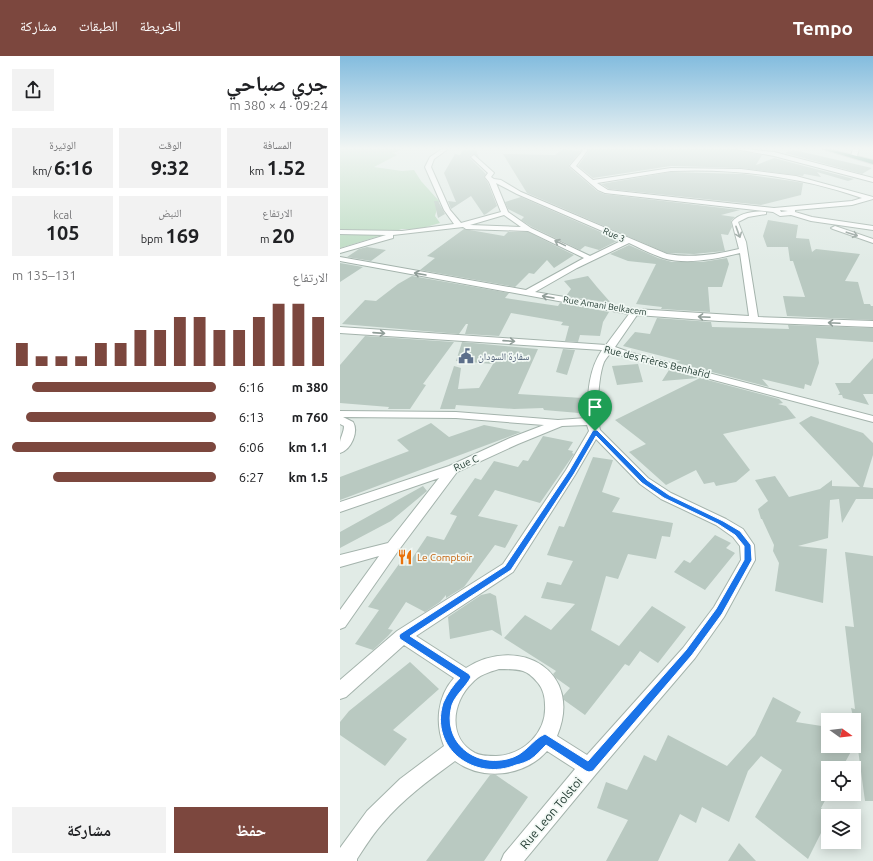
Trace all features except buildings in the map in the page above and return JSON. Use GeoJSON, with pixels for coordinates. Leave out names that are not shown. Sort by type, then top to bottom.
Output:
{"type":"FeatureCollection","features":[{"type":"Feature","properties":{"kind":"street"},"geometry":{"type":"LineString","coordinates":[[437,187],[447,210],[459,226]]}},
{"type":"Feature","properties":{"kind":"street"},"geometry":{"type":"LineString","coordinates":[[497,187],[505,213],[529,229],[591,259]]}},
{"type":"Feature","properties":{"kind":"street","name":"Rue 3"},"geometry":{"type":"LineString","coordinates":[[508,187],[519,193],[656,253],[674,258],[723,256],[743,250]]}},
{"type":"Feature","properties":{"kind":"street"},"geometry":{"type":"LineString","coordinates":[[597,187],[600,189],[613,193],[775,211]]}},
{"type":"Feature","properties":{"kind":"street"},"geometry":{"type":"LineString","coordinates":[[835,187],[870,198]]}},
{"type":"Feature","properties":{"kind":"street"},"geometry":{"type":"LineString","coordinates":[[789,212],[852,203],[870,198]]}},
{"type":"Feature","properties":{"kind":"street"},"geometry":{"type":"LineString","coordinates":[[754,319],[749,280],[736,222],[737,219],[747,215],[775,211],[781,208],[873,241]]}},
{"type":"Feature","properties":{"kind":"street"},"geometry":{"type":"LineString","coordinates":[[789,212],[811,219],[873,228]]}},
{"type":"Feature","properties":{"kind":"street"},"geometry":{"type":"LineString","coordinates":[[459,226],[505,213]]}},
{"type":"Feature","properties":{"kind":"street"},"geometry":{"type":"LineString","coordinates":[[340,232],[402,232],[459,226],[529,229]]}},
{"type":"Feature","properties":{"kind":"street"},"geometry":{"type":"LineString","coordinates":[[340,251],[402,232]]}},
{"type":"Feature","properties":{"kind":"street"},"geometry":{"type":"LineString","coordinates":[[527,293],[574,266],[591,259],[627,240]]}},
{"type":"Feature","properties":{"kind":"street","name":"Rue Amani Belkacem"},"geometry":{"type":"LineString","coordinates":[[340,259],[635,312],[873,324]]}},
{"type":"Feature","properties":{"kind":"street"},"geometry":{"type":"LineString","coordinates":[[340,691],[403,636],[508,568],[571,472],[594,426],[593,392],[599,362],[635,312]]}},
{"type":"Feature","properties":{"kind":"street","name":"Rue des Frères Benhafid"},"geometry":{"type":"LineString","coordinates":[[340,330],[610,348],[629,355],[873,419]]}},
{"type":"Feature","properties":{"kind":"street"},"geometry":{"type":"LineString","coordinates":[[340,414],[456,415],[560,424]]}},
{"type":"Feature","properties":{"kind":"street"},"geometry":{"type":"LineString","coordinates":[[340,420],[349,424],[350,432],[347,442],[340,449]]}},
{"type":"Feature","properties":{"kind":"street","name":"Rue C"},"geometry":{"type":"LineString","coordinates":[[340,507],[453,469],[514,441],[560,424],[594,426]]}},
{"type":"Feature","properties":{"kind":"street","name":"Rue Leon Tolstoi"},"geometry":{"type":"LineString","coordinates":[[511,861],[589,767],[689,653],[719,612],[748,560],[747,545],[738,533],[721,522],[666,496],[644,482],[594,426]]}},
{"type":"Feature","properties":{"kind":"street"},"geometry":{"type":"LineString","coordinates":[[340,622],[393,547],[453,469]]}},
{"type":"Feature","properties":{"kind":"street"},"geometry":{"type":"LineString","coordinates":[[340,561],[393,547]]}},
{"type":"Feature","properties":{"kind":"street"},"geometry":{"type":"LineString","coordinates":[[403,636],[466,677]]}},
{"type":"Feature","properties":{"kind":"street"},"geometry":{"type":"LineString","coordinates":[[499,662],[516,662],[532,667],[544,677],[553,691],[555,708],[552,726],[545,739],[527,756],[508,764],[488,766],[469,760],[455,749],[448,735],[445,720],[448,704],[455,690],[466,677],[481,667],[499,662]]}},
{"type":"Feature","properties":{"kind":"street"},"geometry":{"type":"LineString","coordinates":[[545,739],[589,767]]}},
{"type":"Feature","properties":{"kind":"street"},"geometry":{"type":"LineString","coordinates":[[347,861],[346,857],[365,828],[381,811],[409,783],[455,749]]}},
{"type":"Feature","properties":{"kind":"green space"},"geometry":{"type":"Polygon","coordinates":[[[340,187],[426,187],[439,201],[435,216],[440,223],[419,229],[402,229],[340,248],[340,187]]]}},
{"type":"Feature","properties":{"kind":"place","name":"سفارة السودان"},"geometry":{"type":"Point","coordinates":[466,356]}},
{"type":"Feature","properties":{"kind":"place","name":"Le Comptoir"},"geometry":{"type":"Point","coordinates":[405,557]}},
{"type":"Feature","properties":{"kind":"route"},"geometry":{"type":"LineString","coordinates":[[595,431],[644,482],[666,496],[721,522],[738,533],[747,545],[748,560],[719,612],[689,653],[589,767],[545,739],[527,756],[508,764],[488,766],[469,760],[455,749],[448,735],[445,720],[448,704],[455,690],[466,677],[403,636],[508,568],[571,472],[595,431]]}}]}
